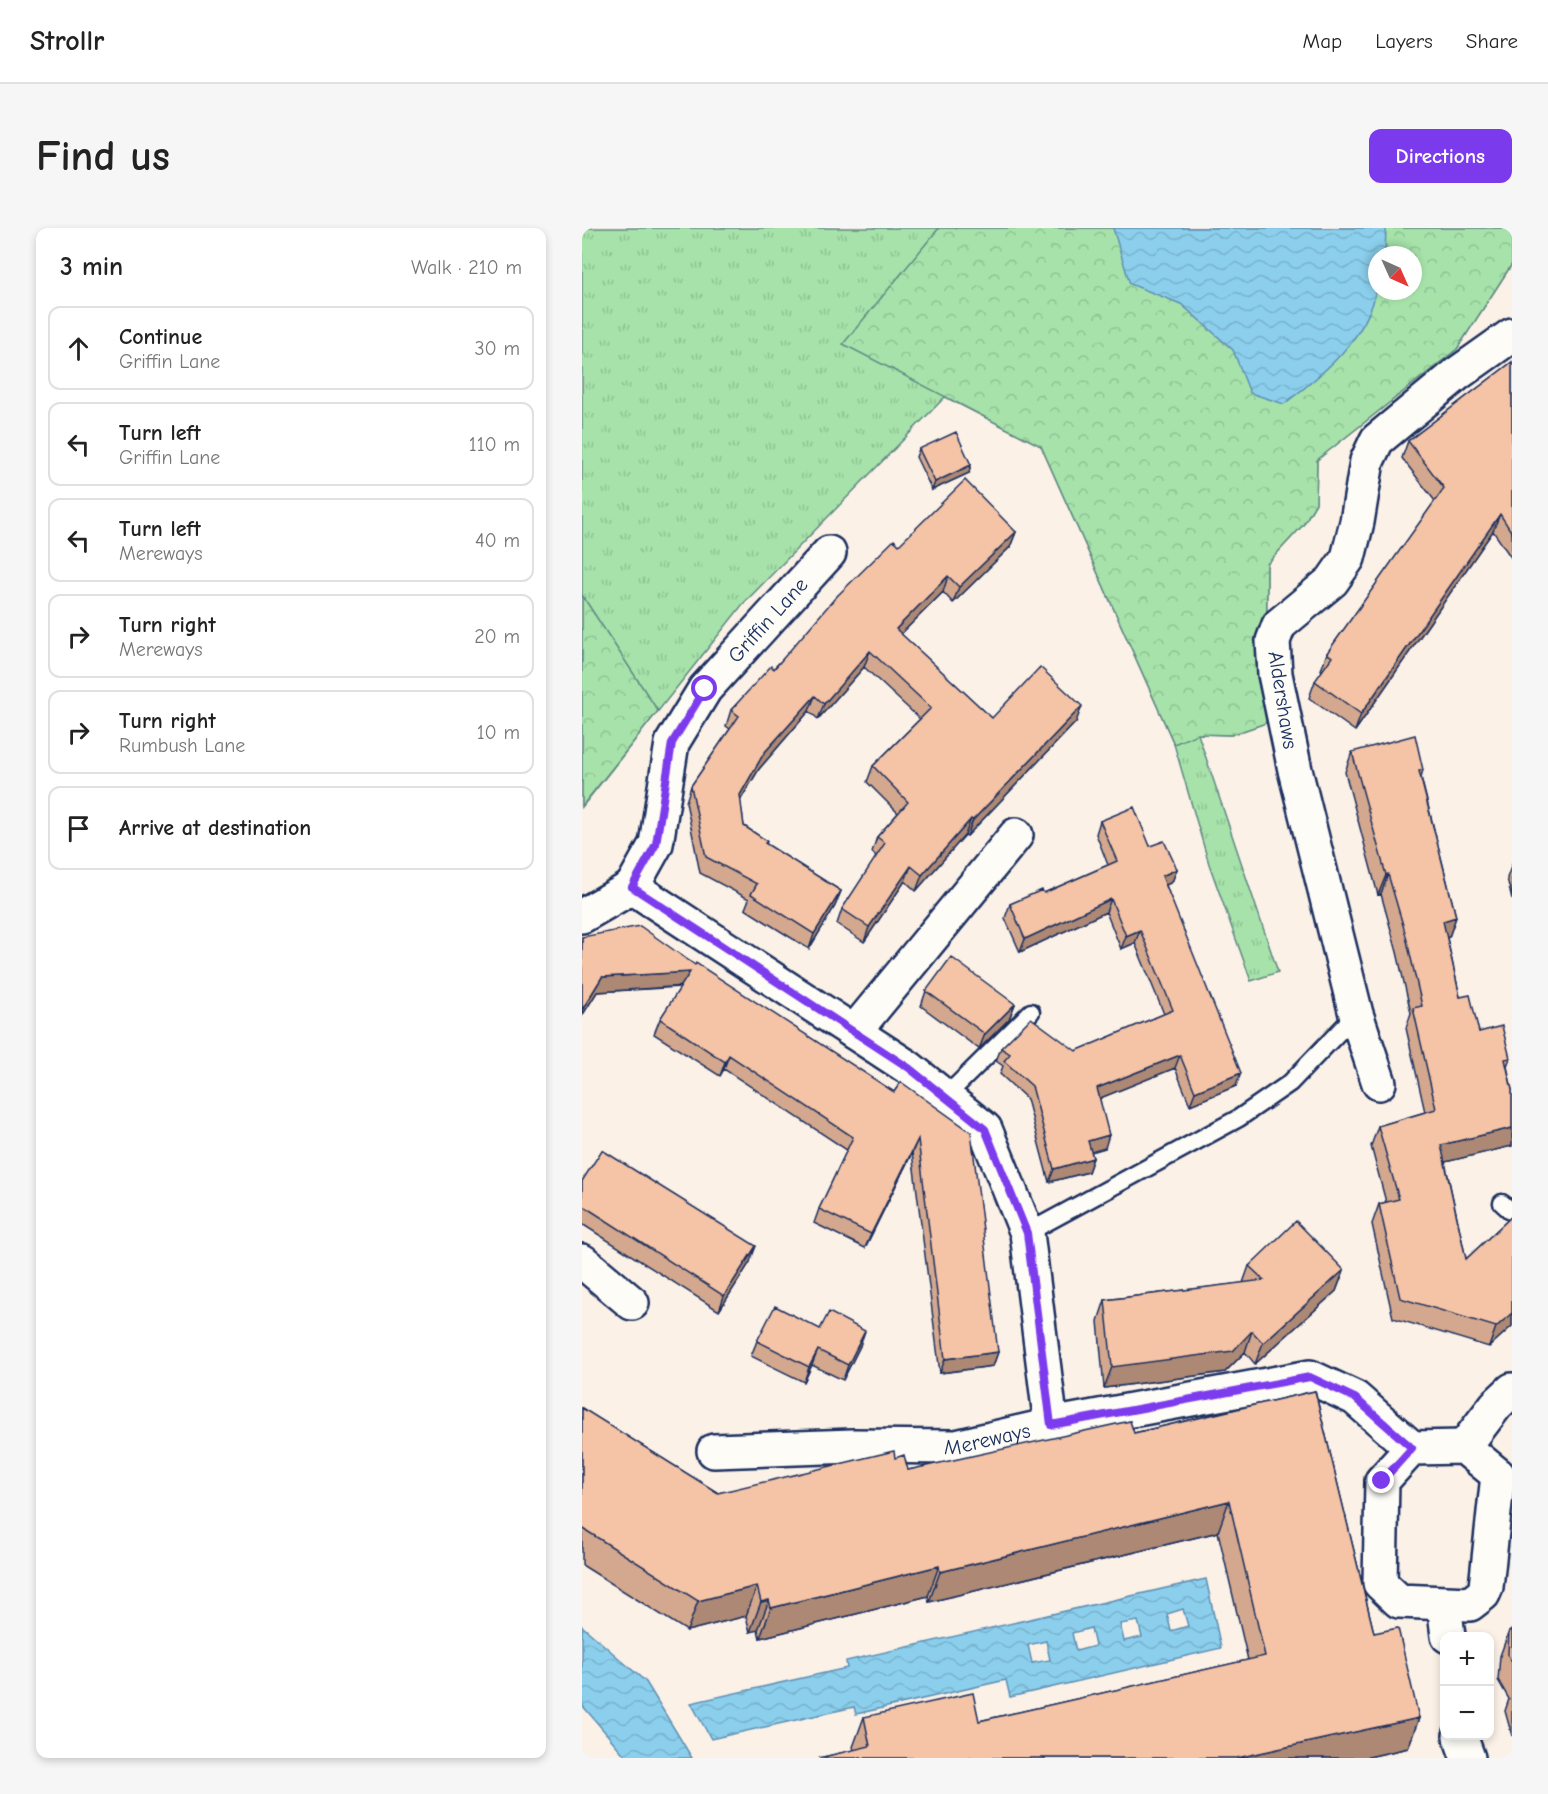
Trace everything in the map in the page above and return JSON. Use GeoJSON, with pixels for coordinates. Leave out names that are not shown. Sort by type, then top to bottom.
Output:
{"type":"FeatureCollection","features":[{"type":"Feature","properties":{"kind":"street","name":"Aldershaws"},"geometry":{"type":"LineString","coordinates":[[1379,1083],[1356,1014],[1295,770],[1275,674],[1273,641],[1279,625],[1332,581],[1348,558],[1357,522],[1367,461],[1377,440],[1456,374],[1512,335]]}},
{"type":"Feature","properties":{"kind":"street","name":"Griffin Lane"},"geometry":{"type":"LineString","coordinates":[[632,887],[656,844],[672,743],[705,689],[828,554]]}},
{"type":"Feature","properties":{"kind":"street"},"geometry":{"type":"LineString","coordinates":[[854,1032],[1016,835]]}},
{"type":"Feature","properties":{"kind":"street"},"geometry":{"type":"LineString","coordinates":[[582,916],[632,887],[909,1068],[985,1129],[1027,1233],[1051,1425]]}},
{"type":"Feature","properties":{"kind":"street"},"geometry":{"type":"LineString","coordinates":[[582,1262],[632,1303]]}},
{"type":"Feature","properties":{"kind":"street","name":"Mereways"},"geometry":{"type":"LineString","coordinates":[[714,1451],[853,1446],[956,1447],[1051,1425],[1310,1377],[1355,1398],[1412,1448]]}},
{"type":"Feature","properties":{"kind":"street"},"geometry":{"type":"LineString","coordinates":[[1464,1447],[1496,1405],[1512,1390]]}},
{"type":"Feature","properties":{"kind":"street"},"geometry":{"type":"LineString","coordinates":[[1464,1447],[1498,1475],[1499,1593],[1483,1594],[1470,1604],[1399,1601],[1380,1583],[1382,1481],[1412,1448],[1464,1447]]}},
{"type":"Feature","properties":{"kind":"street"},"geometry":{"type":"LineString","coordinates":[[1444,1604],[1448,1632]]}},
{"type":"Feature","properties":{"kind":"street"},"geometry":{"type":"LineString","coordinates":[[1461,1740],[1468,1758]]}},
{"type":"Feature","properties":{"kind":"lane"},"geometry":{"type":"LineString","coordinates":[[945,1097],[1031,1012]]}},
{"type":"Feature","properties":{"kind":"lane"},"geometry":{"type":"LineString","coordinates":[[1027,1233],[1239,1118],[1290,1083],[1356,1014]]}},
{"type":"Feature","properties":{"kind":"green space"},"geometry":{"type":"Polygon","coordinates":[[[582,228],[1512,228],[1512,264],[1457,349],[1317,460],[1316,503],[1303,525],[1267,564],[1266,723],[1231,735],[1198,734],[1278,972],[1251,981],[1209,864],[1174,744],[1041,446],[945,397],[743,604],[582,807],[582,228]]]}},
{"type":"Feature","properties":{"kind":"green space"},"geometry":{"type":"Polygon","coordinates":[[[939,228],[1512,228],[1512,264],[1457,349],[1317,460],[1316,503],[1303,525],[1267,564],[1266,723],[1231,735],[1197,734],[1174,744],[1041,446],[843,344],[939,228]]]}},
{"type":"Feature","properties":{"kind":"green space"},"geometry":{"type":"Polygon","coordinates":[[[582,595],[658,711],[582,806],[582,595]]]}},
{"type":"Feature","properties":{"kind":"water"},"geometry":{"type":"Polygon","coordinates":[[[1113,228],[1386,228],[1385,246],[1368,246],[1368,300],[1373,300],[1364,323],[1354,339],[1328,368],[1284,404],[1250,393],[1233,350],[1181,304],[1130,284],[1113,228]]]}},
{"type":"Feature","properties":{"kind":"water"},"geometry":{"type":"Polygon","coordinates":[[[1206,1579],[1221,1648],[1010,1697],[1006,1680],[856,1714],[854,1707],[711,1739],[691,1703],[847,1668],[846,1661],[1206,1579]],[[1183,1609],[1167,1614],[1171,1631],[1188,1626],[1183,1609]],[[1138,1621],[1120,1624],[1124,1641],[1142,1637],[1138,1621]],[[1091,1628],[1072,1633],[1076,1651],[1095,1646],[1091,1628]],[[1046,1641],[1028,1645],[1032,1663],[1050,1660],[1046,1641]]]}},
{"type":"Feature","properties":{"kind":"water"},"geometry":{"type":"Polygon","coordinates":[[[582,1626],[646,1682],[692,1758],[627,1758],[582,1705],[582,1626]]]}},
{"type":"Feature","properties":{"kind":"building"},"geometry":{"type":"Polygon","coordinates":[[[1512,362],[1512,533],[1500,514],[1361,714],[1315,681],[1332,657],[1327,653],[1444,488],[1408,441],[1512,362]]]}},
{"type":"Feature","properties":{"kind":"building"},"geometry":{"type":"Polygon","coordinates":[[[956,432],[971,465],[935,482],[919,449],[956,432]]]}},
{"type":"Feature","properties":{"kind":"building"},"geometry":{"type":"Polygon","coordinates":[[[965,480],[1016,532],[959,587],[948,576],[896,629],[992,718],[1040,667],[1082,706],[973,820],[971,819],[922,875],[911,866],[869,927],[842,909],[885,843],[877,837],[908,802],[873,766],[931,708],[870,651],[824,704],[815,696],[764,753],[740,795],[744,826],[767,841],[765,843],[841,891],[814,934],[751,894],[757,884],[706,857],[691,786],[739,716],[731,710],[771,666],[774,669],[835,598],[894,540],[899,545],[965,480]]]}},
{"type":"Feature","properties":{"kind":"building"},"geometry":{"type":"Polygon","coordinates":[[[1415,735],[1423,770],[1419,771],[1456,917],[1443,921],[1460,997],[1470,995],[1479,1032],[1502,1026],[1510,1058],[1505,1059],[1512,1090],[1512,1128],[1441,1145],[1466,1259],[1512,1216],[1512,1313],[1496,1327],[1400,1298],[1379,1204],[1399,1199],[1378,1126],[1436,1109],[1413,1008],[1422,1006],[1405,932],[1388,874],[1386,875],[1352,752],[1415,735]]]}},
{"type":"Feature","properties":{"kind":"building"},"geometry":{"type":"Polygon","coordinates":[[[1134,807],[1150,846],[1164,841],[1177,869],[1162,876],[1241,1073],[1195,1092],[1180,1055],[1097,1088],[1109,1135],[1088,1141],[1093,1158],[1054,1169],[1032,1086],[1004,1061],[1010,1054],[1001,1048],[1031,1018],[1076,1051],[1173,1010],[1140,930],[1126,936],[1111,899],[1025,939],[1010,904],[1042,890],[1044,893],[1117,861],[1100,821],[1134,807]]]}},
{"type":"Feature","properties":{"kind":"building"},"geometry":{"type":"Polygon","coordinates":[[[640,926],[695,965],[696,963],[894,1092],[901,1082],[971,1132],[998,1352],[945,1359],[918,1139],[871,1234],[819,1209],[853,1137],[729,1055],[725,1062],[660,1019],[690,972],[602,977],[582,1010],[582,937],[640,926]]]}},
{"type":"Feature","properties":{"kind":"building"},"geometry":{"type":"Polygon","coordinates":[[[951,957],[1015,1004],[985,1034],[926,991],[951,957]]]}},
{"type":"Feature","properties":{"kind":"building"},"geometry":{"type":"Polygon","coordinates":[[[602,1150],[756,1246],[724,1296],[582,1205],[582,1181],[602,1150]]]}},
{"type":"Feature","properties":{"kind":"building"},"geometry":{"type":"Polygon","coordinates":[[[1296,1221],[1344,1270],[1263,1343],[1252,1331],[1233,1351],[1112,1367],[1105,1300],[1264,1280],[1249,1266],[1296,1221]]]}},
{"type":"Feature","properties":{"kind":"building"},"geometry":{"type":"Polygon","coordinates":[[[775,1306],[820,1329],[829,1312],[865,1331],[848,1365],[818,1350],[809,1367],[757,1341],[775,1306]]]}},
{"type":"Feature","properties":{"kind":"building"},"geometry":{"type":"Polygon","coordinates":[[[1315,1391],[1374,1633],[1398,1628],[1419,1718],[1237,1758],[819,1758],[870,1746],[864,1717],[973,1693],[979,1721],[1265,1656],[1229,1501],[940,1572],[939,1566],[771,1608],[769,1600],[761,1602],[757,1586],[698,1601],[582,1528],[582,1408],[718,1493],[894,1451],[895,1458],[904,1455],[908,1470],[1130,1421],[1134,1433],[1315,1391]]]}},
{"type":"Feature","properties":{"kind":"building"},"geometry":{"type":"Polygon","coordinates":[[[1512,1629],[1512,1663],[1508,1655],[1509,1631],[1512,1629]]]}},
{"type":"Feature","properties":{"kind":"route"},"geometry":{"type":"LineString","coordinates":[[705,689],[672,743],[656,844],[632,887],[909,1068],[985,1129],[1027,1233],[1051,1425],[1310,1377],[1355,1398],[1412,1448],[1382,1481]]}}]}
